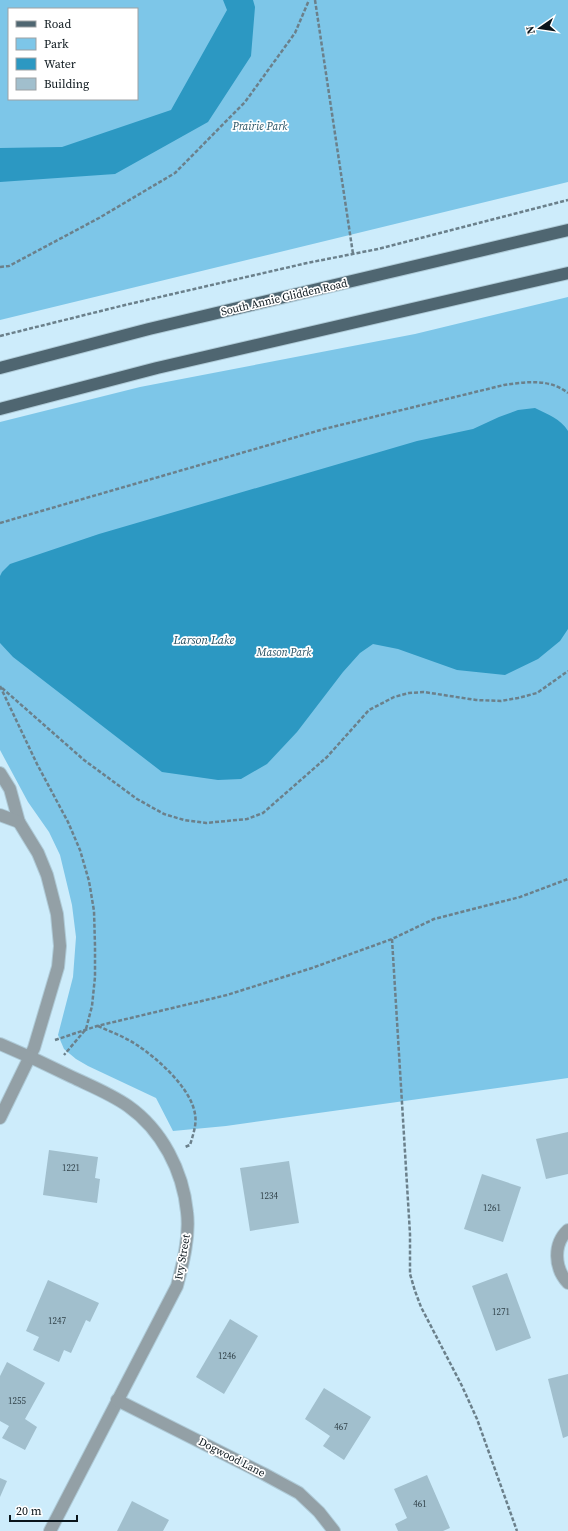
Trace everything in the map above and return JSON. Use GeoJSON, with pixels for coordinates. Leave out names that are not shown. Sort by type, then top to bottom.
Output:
{"type":"FeatureCollection","features":[{"type":"Feature","properties":{"kind":"main road","name":"South Annie Glidden Road"},"geometry":{"type":"LineString","coordinates":[[0,368],[149,329],[568,230]]}},
{"type":"Feature","properties":{"kind":"main road"},"geometry":{"type":"LineString","coordinates":[[0,409],[157,368],[568,273]]}},
{"type":"Feature","properties":{"kind":"street"},"geometry":{"type":"LineString","coordinates":[[0,773],[10,789],[19,822],[38,853],[47,875],[57,914],[60,946],[58,968],[32,1052],[0,1118]]}},
{"type":"Feature","properties":{"kind":"street"},"geometry":{"type":"LineString","coordinates":[[0,815],[19,822]]}},
{"type":"Feature","properties":{"kind":"street","name":"Ivy Street"},"geometry":{"type":"LineString","coordinates":[[0,1044],[32,1052],[130,1107],[154,1130],[169,1152],[178,1170],[187,1212],[187,1234],[182,1268],[177,1286],[50,1531]]}},
{"type":"Feature","properties":{"kind":"street"},"geometry":{"type":"LineString","coordinates":[[568,1230],[563,1234],[557,1248],[557,1263],[562,1277],[568,1283]]}},
{"type":"Feature","properties":{"kind":"street","name":"Dogwood Lane"},"geometry":{"type":"LineString","coordinates":[[117,1400],[299,1493],[319,1512],[334,1531]]}},
{"type":"Feature","properties":{"kind":"path"},"geometry":{"type":"LineString","coordinates":[[0,266],[9,266],[175,173],[245,102],[296,33],[309,0]]}},
{"type":"Feature","properties":{"kind":"path"},"geometry":{"type":"LineString","coordinates":[[315,0],[353,254]]}},
{"type":"Feature","properties":{"kind":"path"},"geometry":{"type":"LineString","coordinates":[[0,336],[125,305],[307,263],[378,249],[568,200]]}},
{"type":"Feature","properties":{"kind":"path"},"geometry":{"type":"LineString","coordinates":[[0,522],[324,429],[504,385],[527,382],[546,383],[562,388],[568,392]]}},
{"type":"Feature","properties":{"kind":"path"},"geometry":{"type":"LineString","coordinates":[[2,688],[84,760],[137,799],[164,814],[184,820],[206,823],[247,819],[263,813],[327,756],[369,710],[394,697],[409,693],[424,692],[476,700],[501,701],[537,692],[568,671]]}},
{"type":"Feature","properties":{"kind":"path"},"geometry":{"type":"LineString","coordinates":[[32,1052],[97,1026],[227,995],[312,968],[392,940],[434,919],[520,897],[568,879]]}},
{"type":"Feature","properties":{"kind":"path"},"geometry":{"type":"LineString","coordinates":[[392,940],[410,1234],[410,1274],[421,1307],[462,1386],[477,1419],[518,1531]]}},
{"type":"Feature","properties":{"kind":"path"},"geometry":{"type":"LineString","coordinates":[[97,1026],[136,1044],[153,1057],[168,1070],[193,1105],[196,1115],[190,1145],[169,1152]]}},
{"type":"Feature","properties":{"kind":"green space","name":"Prairie Park"},"geometry":{"type":"Polygon","coordinates":[[[0,0],[568,0],[568,182],[0,320],[0,0]]]}},
{"type":"Feature","properties":{"kind":"green space","name":"Mason Park"},"geometry":{"type":"Polygon","coordinates":[[[568,297],[568,1078],[226,1126],[173,1131],[156,1098],[76,1059],[64,1049],[58,1035],[73,977],[76,937],[72,905],[60,855],[49,832],[28,802],[0,750],[0,422],[140,387],[415,334],[568,297]]]}},
{"type":"Feature","properties":{"kind":"water"},"geometry":{"type":"Polygon","coordinates":[[[223,0],[253,0],[255,7],[251,56],[208,122],[115,174],[0,182],[0,148],[62,147],[171,110],[227,10],[223,0]]]}},
{"type":"Feature","properties":{"kind":"water","name":"Larson Lake"},"geometry":{"type":"Polygon","coordinates":[[[535,408],[558,420],[568,431],[568,629],[560,641],[538,659],[505,675],[457,670],[398,649],[373,644],[360,653],[343,672],[297,732],[267,764],[241,779],[218,780],[162,772],[13,657],[0,643],[0,576],[10,564],[99,534],[417,441],[473,429],[518,410],[535,408]]]}},
{"type":"Feature","properties":{"kind":"building"},"geometry":{"type":"Polygon","coordinates":[[[568,1132],[568,1174],[546,1179],[536,1139],[568,1132]]]}},
{"type":"Feature","properties":{"kind":"building"},"geometry":{"type":"Polygon","coordinates":[[[49,1150],[98,1157],[95,1178],[100,1179],[97,1203],[43,1195],[49,1150]]]}},
{"type":"Feature","properties":{"kind":"building"},"geometry":{"type":"Polygon","coordinates":[[[289,1161],[299,1223],[250,1231],[240,1168],[289,1161]]]}},
{"type":"Feature","properties":{"kind":"building"},"geometry":{"type":"Polygon","coordinates":[[[482,1174],[521,1187],[503,1242],[464,1229],[482,1174]]]}},
{"type":"Feature","properties":{"kind":"building"},"geometry":{"type":"Polygon","coordinates":[[[507,1273],[531,1338],[496,1351],[472,1286],[507,1273]]]}},
{"type":"Feature","properties":{"kind":"building"},"geometry":{"type":"Polygon","coordinates":[[[48,1280],[99,1303],[90,1322],[86,1320],[71,1353],[64,1350],[59,1362],[33,1350],[39,1337],[26,1331],[48,1280]]]}},
{"type":"Feature","properties":{"kind":"building"},"geometry":{"type":"Polygon","coordinates":[[[230,1319],[258,1336],[224,1394],[196,1377],[230,1319]]]}},
{"type":"Feature","properties":{"kind":"building"},"geometry":{"type":"Polygon","coordinates":[[[7,1362],[45,1383],[25,1419],[37,1427],[25,1450],[2,1438],[9,1426],[0,1421],[0,1376],[7,1362]]]}},
{"type":"Feature","properties":{"kind":"building"},"geometry":{"type":"Polygon","coordinates":[[[568,1374],[568,1436],[563,1438],[548,1379],[568,1374]]]}},
{"type":"Feature","properties":{"kind":"building"},"geometry":{"type":"Polygon","coordinates":[[[324,1388],[371,1417],[344,1460],[323,1446],[330,1436],[305,1419],[324,1388]]]}},
{"type":"Feature","properties":{"kind":"building"},"geometry":{"type":"Polygon","coordinates":[[[427,1475],[450,1528],[443,1531],[398,1531],[395,1524],[407,1518],[394,1489],[427,1475]]]}},
{"type":"Feature","properties":{"kind":"building"},"geometry":{"type":"Polygon","coordinates":[[[0,1478],[7,1481],[0,1497],[0,1478]]]}},
{"type":"Feature","properties":{"kind":"building"},"geometry":{"type":"Polygon","coordinates":[[[132,1501],[169,1520],[163,1531],[117,1531],[132,1501]]]}}]}
